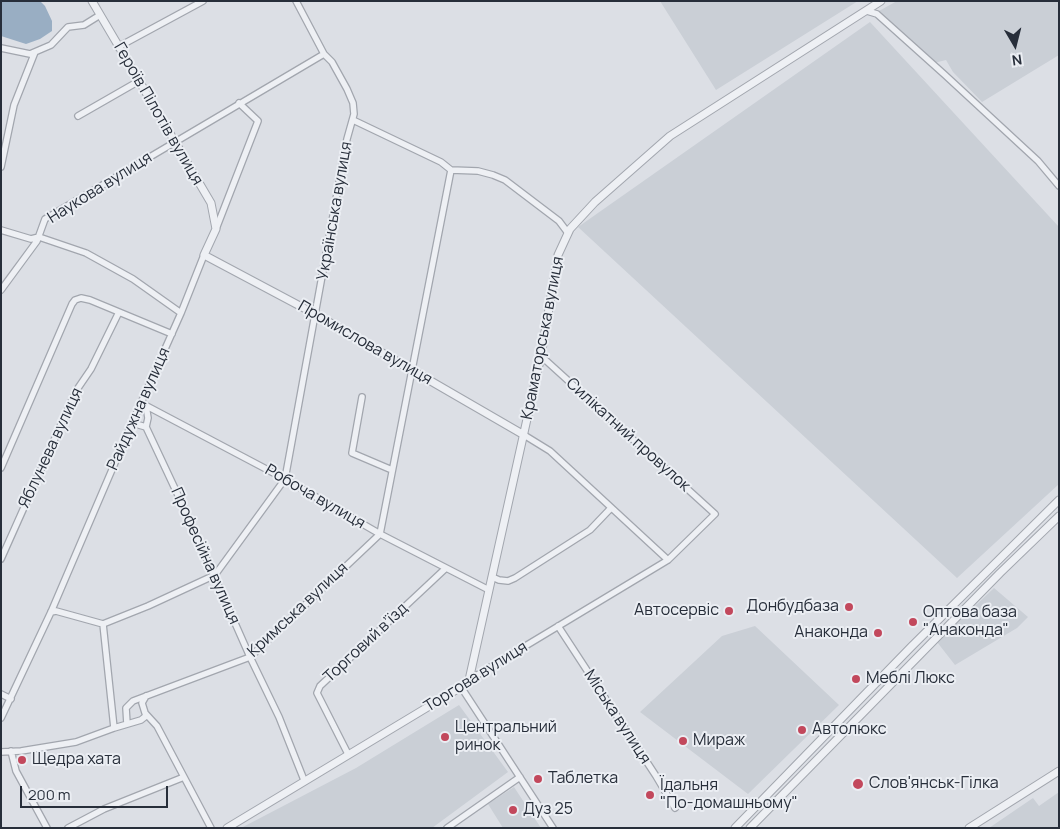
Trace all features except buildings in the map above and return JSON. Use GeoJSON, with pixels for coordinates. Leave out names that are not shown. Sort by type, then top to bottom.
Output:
{"type":"FeatureCollection","features":[{"type":"Feature","properties":{"kind":"street","name":"Героїв Пілотів вулиця"},"geometry":{"type":"LineString","coordinates":[[92,1],[210,203],[216,229]]}},
{"type":"Feature","properties":{"kind":"street"},"geometry":{"type":"LineString","coordinates":[[118,47],[202,1]]}},
{"type":"Feature","properties":{"kind":"street"},"geometry":{"type":"LineString","coordinates":[[296,1],[324,54],[332,62],[353,103],[353,120],[441,162],[451,170],[478,171],[505,180],[559,221],[568,233]]}},
{"type":"Feature","properties":{"kind":"street","name":"Краматорська вулиця"},"geometry":{"type":"LineString","coordinates":[[470,680],[541,356],[558,255],[568,233],[595,202],[670,136],[882,1]]}},
{"type":"Feature","properties":{"kind":"street"},"geometry":{"type":"LineString","coordinates":[[867,11],[877,14],[945,75],[1038,161],[1059,186]]}},
{"type":"Feature","properties":{"kind":"street"},"geometry":{"type":"LineString","coordinates":[[1,48],[30,54],[36,52],[52,45],[68,27],[84,25],[100,15]]}},
{"type":"Feature","properties":{"kind":"street"},"geometry":{"type":"LineString","coordinates":[[1,167],[14,105],[36,52]]}},
{"type":"Feature","properties":{"kind":"street","name":"Наукова вулиця"},"geometry":{"type":"LineString","coordinates":[[1,290],[39,237],[44,219],[324,54]]}},
{"type":"Feature","properties":{"kind":"street"},"geometry":{"type":"LineString","coordinates":[[78,116],[139,81]]}},
{"type":"Feature","properties":{"kind":"street","name":"Райдужна вулиця"},"geometry":{"type":"LineString","coordinates":[[1,718],[51,612],[132,423],[144,405],[258,121],[239,103]]}},
{"type":"Feature","properties":{"kind":"street","name":"Українська вулиця"},"geometry":{"type":"LineString","coordinates":[[285,479],[353,120]]}},
{"type":"Feature","properties":{"kind":"street"},"geometry":{"type":"LineString","coordinates":[[380,534],[451,170]]}},
{"type":"Feature","properties":{"kind":"street"},"geometry":{"type":"LineString","coordinates":[[1,230],[31,239],[39,237],[86,253],[133,279],[181,313]]}},
{"type":"Feature","properties":{"kind":"street","name":"Промислова вулиця"},"geometry":{"type":"LineString","coordinates":[[204,255],[315,314],[524,435]]}},
{"type":"Feature","properties":{"kind":"street"},"geometry":{"type":"LineString","coordinates":[[1,468],[72,304],[76,300],[82,298],[90,300],[172,334]]}},
{"type":"Feature","properties":{"kind":"street","name":"Яблунева вулиця"},"geometry":{"type":"LineString","coordinates":[[1,559],[76,391],[91,369],[119,312]]}},
{"type":"Feature","properties":{"kind":"street","name":"Силікатний провулок"},"geometry":{"type":"LineString","coordinates":[[541,356],[715,514]]}},
{"type":"Feature","properties":{"kind":"street"},"geometry":{"type":"LineString","coordinates":[[362,397],[352,453],[392,470]]}},
{"type":"Feature","properties":{"kind":"street"},"geometry":{"type":"LineString","coordinates":[[132,423],[146,427],[148,418],[144,405]]}},
{"type":"Feature","properties":{"kind":"street","name":"Робоча вулиця"},"geometry":{"type":"LineString","coordinates":[[144,405],[285,479],[380,534],[489,590]]}},
{"type":"Feature","properties":{"kind":"street","name":"Професійна вулиця"},"geometry":{"type":"LineString","coordinates":[[146,427],[279,717],[304,780]]}},
{"type":"Feature","properties":{"kind":"street"},"geometry":{"type":"LineString","coordinates":[[524,435],[550,451],[668,560]]}},
{"type":"Feature","properties":{"kind":"street"},"geometry":{"type":"LineString","coordinates":[[51,612],[56,611],[103,624],[148,606],[215,575],[285,479]]}},
{"type":"Feature","properties":{"kind":"street"},"geometry":{"type":"LineString","coordinates":[[735,828],[974,583],[1059,500]]}},
{"type":"Feature","properties":{"kind":"street"},"geometry":{"type":"LineString","coordinates":[[492,577],[508,581],[515,578],[590,530],[611,508]]}},
{"type":"Feature","properties":{"kind":"street","name":"Торгова вулиця"},"geometry":{"type":"LineString","coordinates":[[230,827],[304,780],[461,687],[668,560],[715,514]]}},
{"type":"Feature","properties":{"kind":"street"},"geometry":{"type":"LineString","coordinates":[[750,828],[986,587],[1059,516]]}},
{"type":"Feature","properties":{"kind":"street","name":"Кримська вулиця"},"geometry":{"type":"LineString","coordinates":[[127,724],[125,712],[127,705],[132,701],[250,657],[380,534]]}},
{"type":"Feature","properties":{"kind":"street","name":"Торговий в’їзд"},"geometry":{"type":"LineString","coordinates":[[348,754],[317,693],[320,686],[446,568]]}},
{"type":"Feature","properties":{"kind":"street"},"geometry":{"type":"LineString","coordinates":[[103,624],[114,728]]}},
{"type":"Feature","properties":{"kind":"street","name":"Міська вулиця"},"geometry":{"type":"LineString","coordinates":[[558,626],[675,808]]}},
{"type":"Feature","properties":{"kind":"street"},"geometry":{"type":"LineString","coordinates":[[461,687],[553,828]]}},
{"type":"Feature","properties":{"kind":"street"},"geometry":{"type":"LineString","coordinates":[[1,694],[11,699]]}},
{"type":"Feature","properties":{"kind":"street"},"geometry":{"type":"LineString","coordinates":[[146,696],[142,703],[146,714],[157,726],[211,828]]}},
{"type":"Feature","properties":{"kind":"street"},"geometry":{"type":"LineString","coordinates":[[1,752],[76,742],[141,720],[145,718],[146,714]]}},
{"type":"Feature","properties":{"kind":"street"},"geometry":{"type":"LineString","coordinates":[[141,720],[149,721],[157,726]]}},
{"type":"Feature","properties":{"kind":"street"},"geometry":{"type":"LineString","coordinates":[[11,751],[16,771],[47,828]]}},
{"type":"Feature","properties":{"kind":"street"},"geometry":{"type":"LineString","coordinates":[[969,828],[1026,790],[1059,771]]}},
{"type":"Feature","properties":{"kind":"street"},"geometry":{"type":"LineString","coordinates":[[68,828],[104,809],[184,777]]}},
{"type":"Feature","properties":{"kind":"street"},"geometry":{"type":"LineString","coordinates":[[447,828],[520,778]]}},
{"type":"Feature","properties":{"kind":"shaded area"},"geometry":{"type":"Polygon","coordinates":[[[660,1],[858,1],[716,90],[660,1]]]}},
{"type":"Feature","properties":{"kind":"shaded area"},"geometry":{"type":"Polygon","coordinates":[[[897,1],[1059,1],[1059,55],[982,102],[953,72],[946,60],[934,63],[879,11],[897,1]]]}},
{"type":"Feature","properties":{"kind":"shaded area"},"geometry":{"type":"Polygon","coordinates":[[[870,22],[1059,227],[1059,484],[957,578],[578,227],[870,22]]]}},
{"type":"Feature","properties":{"kind":"shaded area"},"geometry":{"type":"Polygon","coordinates":[[[994,588],[1028,617],[1017,628],[955,665],[937,642],[994,588]]]}},
{"type":"Feature","properties":{"kind":"shaded area"},"geometry":{"type":"Polygon","coordinates":[[[755,626],[839,705],[748,794],[640,712],[722,636],[755,626]]]}},
{"type":"Feature","properties":{"kind":"shaded area","name":"Центральний ринок"},"geometry":{"type":"Polygon","coordinates":[[[459,705],[508,772],[432,828],[241,828],[356,768],[459,705]]]}},
{"type":"Feature","properties":{"kind":"shaded area"},"geometry":{"type":"Polygon","coordinates":[[[514,787],[541,828],[503,828],[488,804],[514,787]]]}},
{"type":"Feature","properties":{"kind":"shaded area"},"geometry":{"type":"Polygon","coordinates":[[[1059,792],[1059,828],[989,828],[1033,798],[1039,806],[1059,792]]]}},
{"type":"Feature","properties":{"kind":"water"},"geometry":{"type":"Polygon","coordinates":[[[1,1],[40,1],[45,6],[52,21],[52,31],[40,39],[26,44],[1,36],[1,1]]]}},
{"type":"Feature","properties":{"kind":"place","name":"Донбудбаза"},"geometry":{"type":"Point","coordinates":[849,607]}},
{"type":"Feature","properties":{"kind":"place","name":"Автосервіс"},"geometry":{"type":"Point","coordinates":[729,611]}},
{"type":"Feature","properties":{"kind":"place","name":"Оптова база \"Анаконда\""},"geometry":{"type":"Point","coordinates":[913,622]}},
{"type":"Feature","properties":{"kind":"place","name":"Анаконда"},"geometry":{"type":"Point","coordinates":[878,633]}},
{"type":"Feature","properties":{"kind":"place","name":"Меблі Люкс"},"geometry":{"type":"Point","coordinates":[856,679]}},
{"type":"Feature","properties":{"kind":"place","name":"Автолюкс"},"geometry":{"type":"Point","coordinates":[802,730]}},
{"type":"Feature","properties":{"kind":"place","name":"Центральний ринок"},"geometry":{"type":"Point","coordinates":[445,737]}},
{"type":"Feature","properties":{"kind":"place","name":"Мираж"},"geometry":{"type":"Point","coordinates":[683,741]}},
{"type":"Feature","properties":{"kind":"place","name":"Щедра хата"},"geometry":{"type":"Point","coordinates":[22,760]}},
{"type":"Feature","properties":{"kind":"place","name":"Таблетка"},"geometry":{"type":"Point","coordinates":[538,779]}},
{"type":"Feature","properties":{"kind":"place","name":"Слов'янськ-Гілка"},"geometry":{"type":"Point","coordinates":[858,784]}},
{"type":"Feature","properties":{"kind":"place","name":"Їдальня \"По-домашньому\""},"geometry":{"type":"Point","coordinates":[650,795]}},
{"type":"Feature","properties":{"kind":"place","name":"Дуз 25"},"geometry":{"type":"Point","coordinates":[513,810]}}]}
